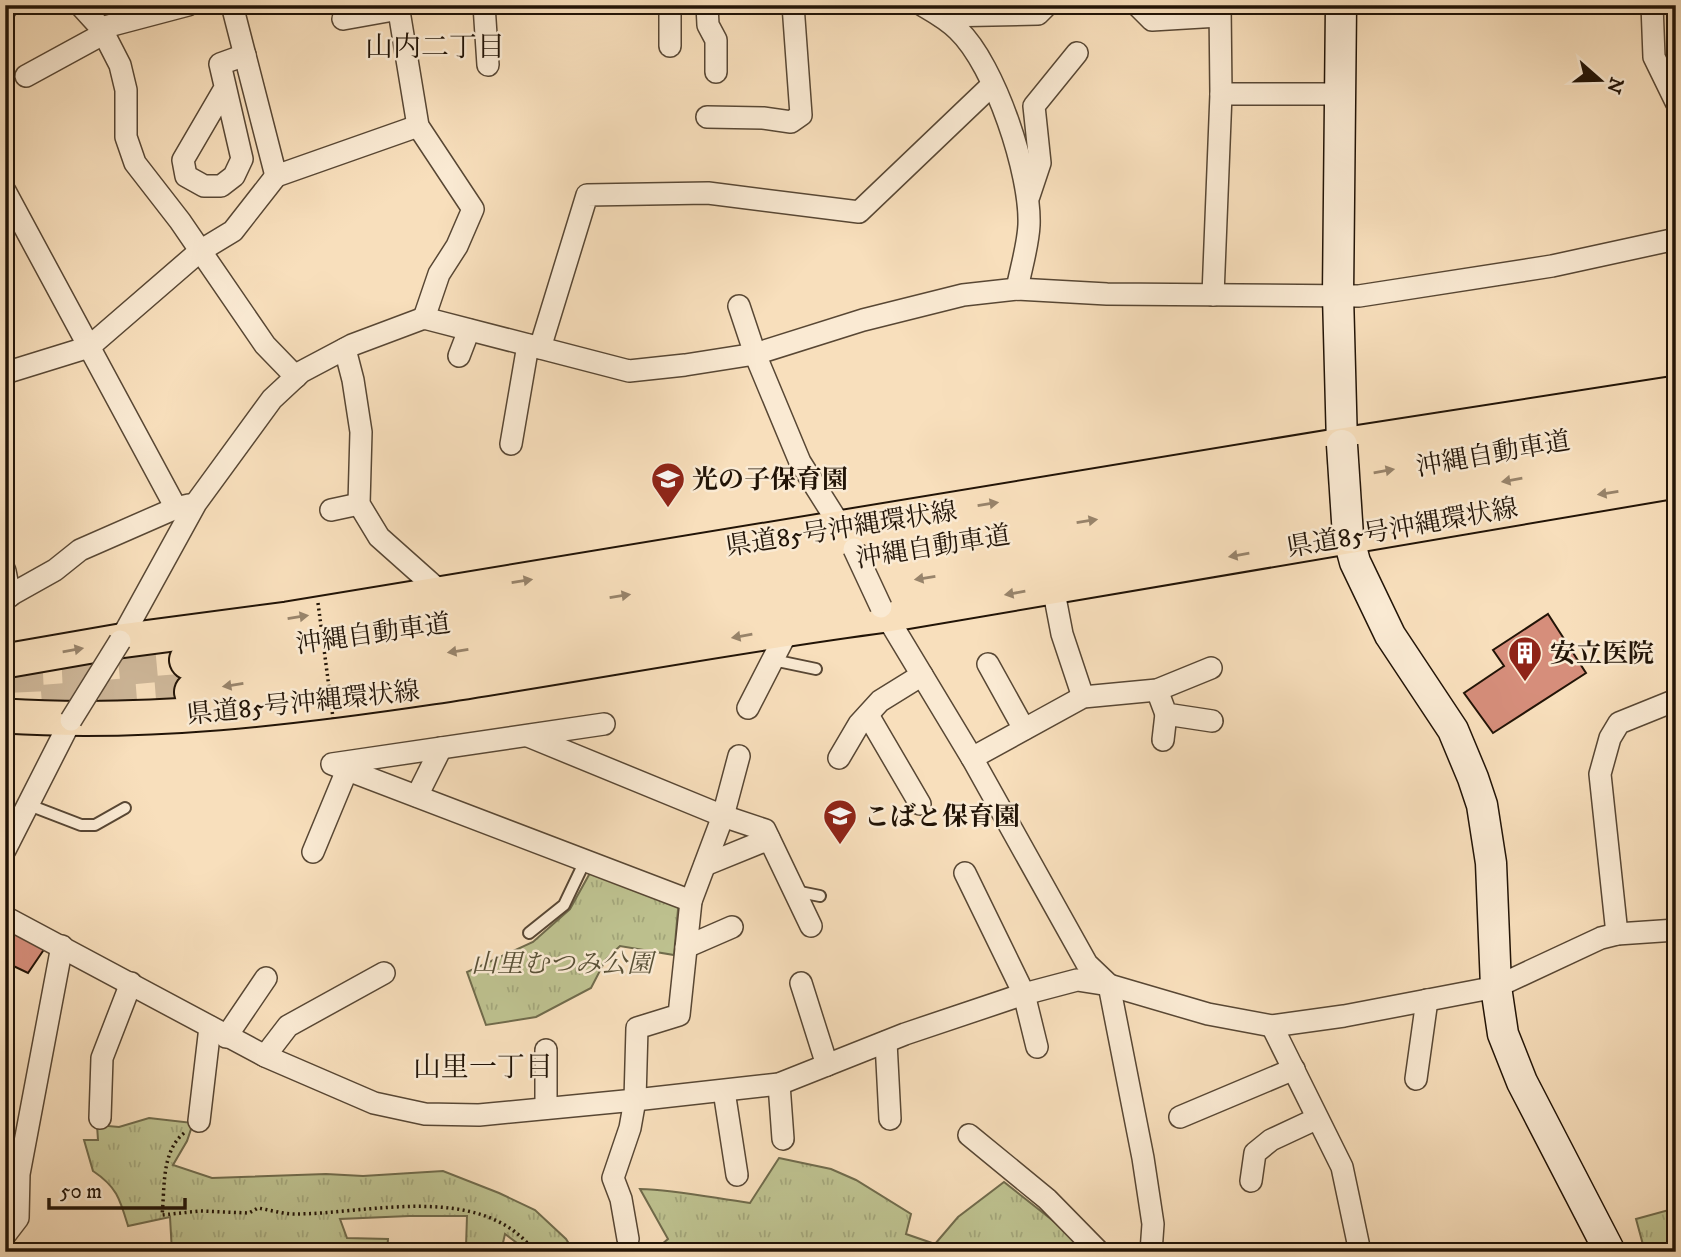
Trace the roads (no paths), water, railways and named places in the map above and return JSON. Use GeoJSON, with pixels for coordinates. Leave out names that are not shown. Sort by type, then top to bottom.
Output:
{"type":"FeatureCollection","features":[{"type":"Feature","properties":{"kind":"highway","name":"沖縄自動車道"},"geometry":{"type":"LineString","coordinates":[[1676,422],[831,563],[192,676],[1176,538],[1676,452]]}},
{"type":"Feature","properties":{"kind":"main road","name":"県道85号沖縄環状線"},"geometry":{"type":"LineString","coordinates":[[5,661],[443,594],[848,538],[1342,445],[1676,393]]}},
{"type":"Feature","properties":{"kind":"main road","name":"県道85号沖縄環状線"},"geometry":{"type":"LineString","coordinates":[[5,716],[71,720],[221,713],[374,696],[884,611],[1053,587],[1676,481]]}},
{"type":"Feature","properties":{"kind":"street"},"geometry":{"type":"LineString","coordinates":[[5,10],[8,5]]}},
{"type":"Feature","properties":{"kind":"street"},"geometry":{"type":"LineString","coordinates":[[80,5],[102,31],[120,65],[126,90],[126,137],[135,163],[265,345],[296,377]]}},
{"type":"Feature","properties":{"kind":"street"},"geometry":{"type":"LineString","coordinates":[[26,76],[102,31],[188,5]]}},
{"type":"Feature","properties":{"kind":"street"},"geometry":{"type":"LineString","coordinates":[[232,5],[276,176]]}},
{"type":"Feature","properties":{"kind":"street"},"geometry":{"type":"LineString","coordinates":[[484,5],[488,65]]}},
{"type":"Feature","properties":{"kind":"street"},"geometry":{"type":"LineString","coordinates":[[670,5],[670,46]]}},
{"type":"Feature","properties":{"kind":"street"},"geometry":{"type":"LineString","coordinates":[[707,5],[708,25],[716,40],[716,72]]}},
{"type":"Feature","properties":{"kind":"street"},"geometry":{"type":"LineString","coordinates":[[707,117],[763,118],[791,122],[801,116],[793,5]]}},
{"type":"Feature","properties":{"kind":"street"},"geometry":{"type":"LineString","coordinates":[[922,5],[958,30],[974,51],[1005,113],[1028,198],[1029,228],[1017,289]]}},
{"type":"Feature","properties":{"kind":"street"},"geometry":{"type":"LineString","coordinates":[[941,16],[1038,14],[1047,5]]}},
{"type":"Feature","properties":{"kind":"street"},"geometry":{"type":"LineString","coordinates":[[1137,5],[1152,20],[1219,11],[1220,94],[1213,295]]}},
{"type":"Feature","properties":{"kind":"street"},"geometry":{"type":"LineString","coordinates":[[1341,5],[1338,295],[1342,445],[1348,536],[1355,562],[1390,635],[1453,730],[1474,778],[1484,815],[1491,863],[1496,987],[1501,1027],[1509,1055],[1610,1252]]}},
{"type":"Feature","properties":{"kind":"street"},"geometry":{"type":"LineString","coordinates":[[1652,5],[1654,57],[1676,102]]}},
{"type":"Feature","properties":{"kind":"street"},"geometry":{"type":"LineString","coordinates":[[343,19],[398,7],[418,125],[473,209],[457,246],[439,274],[424,318]]}},
{"type":"Feature","properties":{"kind":"street"},"geometry":{"type":"LineString","coordinates":[[1028,198],[1040,163],[1034,106],[1077,53]]}},
{"type":"Feature","properties":{"kind":"street"},"geometry":{"type":"LineString","coordinates":[[225,88],[220,64],[245,55]]}},
{"type":"Feature","properties":{"kind":"street"},"geometry":{"type":"LineString","coordinates":[[511,444],[534,347],[587,195],[708,193],[859,212],[992,85]]}},
{"type":"Feature","properties":{"kind":"street"},"geometry":{"type":"LineString","coordinates":[[1220,94],[1340,94]]}},
{"type":"Feature","properties":{"kind":"street"},"geometry":{"type":"LineString","coordinates":[[5,373],[89,347],[200,251],[233,231],[276,176],[418,125]]}},
{"type":"Feature","properties":{"kind":"street"},"geometry":{"type":"LineString","coordinates":[[5,191],[89,347],[186,505]]}},
{"type":"Feature","properties":{"kind":"street"},"geometry":{"type":"LineString","coordinates":[[5,850],[71,720],[120,642],[186,505],[272,399],[301,372],[345,349],[424,318],[629,371],[755,354],[907,308],[962,295],[1017,289],[1107,294],[1359,296],[1539,268],[1676,239]]}},
{"type":"Feature","properties":{"kind":"street"},"geometry":{"type":"LineString","coordinates":[[739,306],[755,354],[800,462],[848,538],[884,611],[972,758],[1087,964],[1109,985],[1143,1158],[1153,1224],[1151,1252]]}},
{"type":"Feature","properties":{"kind":"street"},"geometry":{"type":"LineString","coordinates":[[459,356],[469,330]]}},
{"type":"Feature","properties":{"kind":"street"},"geometry":{"type":"LineString","coordinates":[[345,349],[361,432],[359,504],[379,537],[443,594]]}},
{"type":"Feature","properties":{"kind":"street"},"geometry":{"type":"LineString","coordinates":[[331,510],[359,504]]}},
{"type":"Feature","properties":{"kind":"street"},"geometry":{"type":"LineString","coordinates":[[5,571],[7,597],[55,570],[80,550],[186,505]]}},
{"type":"Feature","properties":{"kind":"street"},"geometry":{"type":"LineString","coordinates":[[1053,587],[1062,634],[1083,697]]}},
{"type":"Feature","properties":{"kind":"street"},"geometry":{"type":"LineString","coordinates":[[748,708],[789,628]]}},
{"type":"Feature","properties":{"kind":"street"},"geometry":{"type":"LineString","coordinates":[[988,664],[1024,729]]}},
{"type":"Feature","properties":{"kind":"street"},"geometry":{"type":"LineString","coordinates":[[972,758],[1083,697],[1157,690],[1211,668]]}},
{"type":"Feature","properties":{"kind":"street"},"geometry":{"type":"LineString","coordinates":[[839,758],[880,701],[922,675]]}},
{"type":"Feature","properties":{"kind":"street"},"geometry":{"type":"LineString","coordinates":[[1157,690],[1166,714],[1163,740]]}},
{"type":"Feature","properties":{"kind":"street"},"geometry":{"type":"LineString","coordinates":[[1617,934],[1600,774],[1610,738],[1619,723],[1676,700]]}},
{"type":"Feature","properties":{"kind":"street"},"geometry":{"type":"LineString","coordinates":[[1166,714],[1212,721]]}},
{"type":"Feature","properties":{"kind":"street"},"geometry":{"type":"LineString","coordinates":[[868,715],[920,804]]}},
{"type":"Feature","properties":{"kind":"street"},"geometry":{"type":"LineString","coordinates":[[604,724],[332,764],[691,901]]}},
{"type":"Feature","properties":{"kind":"street"},"geometry":{"type":"LineString","coordinates":[[526,736],[723,816],[765,830],[811,926]]}},
{"type":"Feature","properties":{"kind":"street"},"geometry":{"type":"LineString","coordinates":[[417,796],[441,748]]}},
{"type":"Feature","properties":{"kind":"street"},"geometry":{"type":"LineString","coordinates":[[628,1240],[621,1199],[613,1178],[630,1128],[635,1100],[637,1028],[679,1015],[691,901],[723,816],[739,757]]}},
{"type":"Feature","properties":{"kind":"street"},"geometry":{"type":"LineString","coordinates":[[313,852],[348,770]]}},
{"type":"Feature","properties":{"kind":"street"},"geometry":{"type":"LineString","coordinates":[[705,865],[769,839]]}},
{"type":"Feature","properties":{"kind":"street"},"geometry":{"type":"LineString","coordinates":[[965,873],[1024,994],[1037,1047]]}},
{"type":"Feature","properties":{"kind":"street"},"geometry":{"type":"LineString","coordinates":[[5,917],[265,1056],[374,1103],[425,1114],[479,1115],[779,1084],[886,1042],[1024,994],[1077,980],[1109,985],[1208,1014],[1272,1026],[1344,1016],[1496,987],[1601,938],[1617,934],[1676,930]]}},
{"type":"Feature","properties":{"kind":"street"},"geometry":{"type":"LineString","coordinates":[[686,947],[732,927]]}},
{"type":"Feature","properties":{"kind":"street"},"geometry":{"type":"LineString","coordinates":[[5,1235],[18,1218],[19,1174],[62,946]]}},
{"type":"Feature","properties":{"kind":"street"},"geometry":{"type":"LineString","coordinates":[[265,1056],[288,1026],[384,973]]}},
{"type":"Feature","properties":{"kind":"street"},"geometry":{"type":"LineString","coordinates":[[199,1121],[218,1032],[267,978]]}},
{"type":"Feature","properties":{"kind":"street"},"geometry":{"type":"LineString","coordinates":[[100,1118],[102,1058],[131,983]]}},
{"type":"Feature","properties":{"kind":"street"},"geometry":{"type":"LineString","coordinates":[[801,984],[827,1065]]}},
{"type":"Feature","properties":{"kind":"street"},"geometry":{"type":"LineString","coordinates":[[1416,1079],[1427,1000]]}},
{"type":"Feature","properties":{"kind":"street"},"geometry":{"type":"LineString","coordinates":[[1272,1026],[1342,1167],[1360,1252]]}},
{"type":"Feature","properties":{"kind":"street"},"geometry":{"type":"LineString","coordinates":[[886,1042],[890,1119]]}},
{"type":"Feature","properties":{"kind":"street"},"geometry":{"type":"LineString","coordinates":[[546,1050],[546,1108]]}},
{"type":"Feature","properties":{"kind":"street"},"geometry":{"type":"LineString","coordinates":[[1180,1117],[1294,1069]]}},
{"type":"Feature","properties":{"kind":"street"},"geometry":{"type":"LineString","coordinates":[[779,1084],[783,1139]]}},
{"type":"Feature","properties":{"kind":"street"},"geometry":{"type":"LineString","coordinates":[[724,1091],[737,1175]]}},
{"type":"Feature","properties":{"kind":"street"},"geometry":{"type":"LineString","coordinates":[[1251,1181],[1255,1153],[1271,1140],[1316,1119]]}},
{"type":"Feature","properties":{"kind":"street"},"geometry":{"type":"LineString","coordinates":[[970,1135],[1048,1199],[1099,1252]]}},
{"type":"Feature","properties":{"kind":"lane"},"geometry":{"type":"LineString","coordinates":[[773,660],[816,669]]}},
{"type":"Feature","properties":{"kind":"lane"},"geometry":{"type":"LineString","coordinates":[[29,805],[81,825],[95,825],[125,808]]}},
{"type":"Feature","properties":{"kind":"lane"},"geometry":{"type":"LineString","coordinates":[[529,933],[564,905],[585,861]]}},
{"type":"Feature","properties":{"kind":"lane"},"geometry":{"type":"LineString","coordinates":[[795,891],[820,896]]}},
{"type":"Feature","properties":{"kind":"tunnel"},"geometry":{"type":"LineString","coordinates":[[5,674],[189,660]]}},
{"type":"Feature","properties":{"kind":"tunnel"},"geometry":{"type":"LineString","coordinates":[[42,704],[194,692]]}},
{"type":"Feature","properties":{"kind":"place","name":"光の子保育園"},"geometry":{"type":"Point","coordinates":[668,509]}},
{"type":"Feature","properties":{"kind":"place","name":"安立医院"},"geometry":{"type":"Point","coordinates":[1525,683]}},
{"type":"Feature","properties":{"kind":"place","name":"こばと保育園"},"geometry":{"type":"Point","coordinates":[840,846]}},
{"type":"Feature","properties":{"kind":"district","name":"山内二丁目"},"geometry":{"type":"Point","coordinates":[435,46]}},
{"type":"Feature","properties":{"kind":"district","name":"山里一丁目"},"geometry":{"type":"Point","coordinates":[483,1066]}},
{"type":"Feature","properties":{"kind":"park label","name":"山里むつみ公園"},"geometry":{"type":"Point","coordinates":[562,963]}}]}
